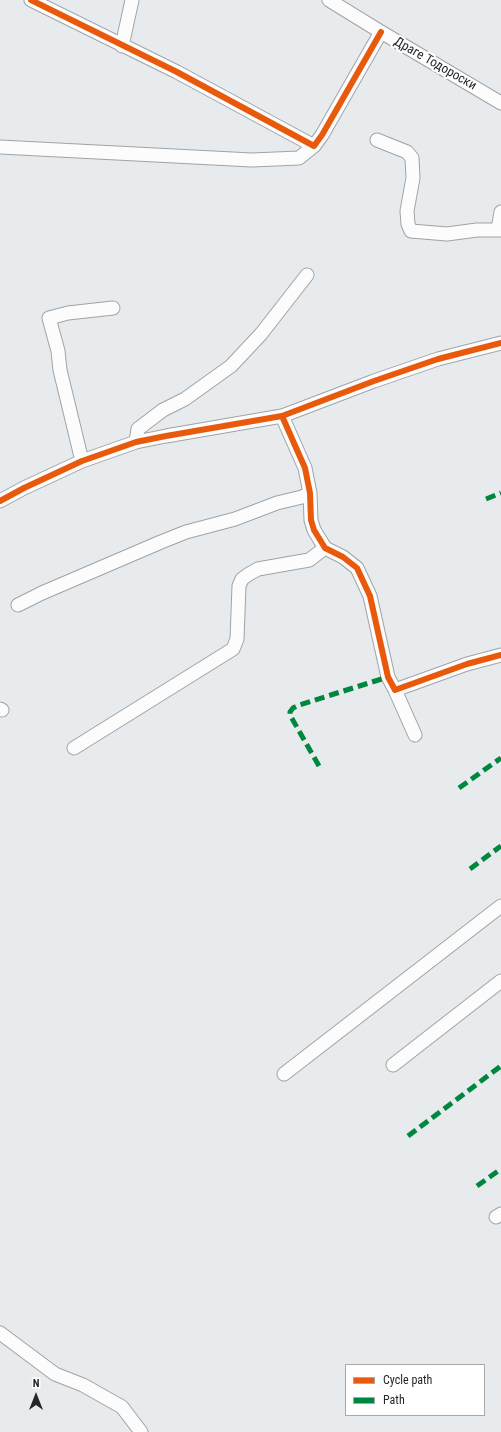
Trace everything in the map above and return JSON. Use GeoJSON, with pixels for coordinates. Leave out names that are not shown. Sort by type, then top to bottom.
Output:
{"type":"FeatureCollection","features":[{"type":"Feature","properties":{"kind":"street"},"geometry":{"type":"LineString","coordinates":[[31,0],[177,72],[314,146]]}},
{"type":"Feature","properties":{"kind":"street"},"geometry":{"type":"LineString","coordinates":[[122,46],[132,0]]}},
{"type":"Feature","properties":{"kind":"street","name":"Драге Тодороски"},"geometry":{"type":"LineString","coordinates":[[329,0],[501,102]]}},
{"type":"Feature","properties":{"kind":"street"},"geometry":{"type":"LineString","coordinates":[[0,147],[252,160],[299,158],[314,146],[322,135],[381,32]]}},
{"type":"Feature","properties":{"kind":"street"},"geometry":{"type":"LineString","coordinates":[[377,140],[407,152],[412,158],[413,178],[407,211],[408,224],[411,231],[418,233],[447,234],[477,230],[499,230],[501,212]]}},
{"type":"Feature","properties":{"kind":"street"},"geometry":{"type":"LineString","coordinates":[[136,442],[138,429],[163,410],[185,399],[231,366],[261,334],[307,275]]}},
{"type":"Feature","properties":{"kind":"street"},"geometry":{"type":"LineString","coordinates":[[82,461],[60,370],[58,351],[49,318],[68,313],[113,308]]}},
{"type":"Feature","properties":{"kind":"street"},"geometry":{"type":"LineString","coordinates":[[0,501],[82,461],[136,442],[282,416],[374,381],[431,362],[501,343]]}},
{"type":"Feature","properties":{"kind":"street"},"geometry":{"type":"LineString","coordinates":[[282,416],[305,468],[310,493],[311,520],[314,530],[326,548],[350,562],[357,568],[370,596],[388,677],[415,735]]}},
{"type":"Feature","properties":{"kind":"street"},"geometry":{"type":"LineString","coordinates":[[18,606],[42,592],[186,532],[235,519],[277,503],[302,497],[310,493]]}},
{"type":"Feature","properties":{"kind":"street"},"geometry":{"type":"LineString","coordinates":[[74,748],[233,649],[237,639],[240,586],[242,579],[258,569],[309,560],[326,548]]}},
{"type":"Feature","properties":{"kind":"street"},"geometry":{"type":"LineString","coordinates":[[395,690],[461,666],[501,655]]}},
{"type":"Feature","properties":{"kind":"street"},"geometry":{"type":"LineString","coordinates":[[284,1074],[501,906]]}},
{"type":"Feature","properties":{"kind":"street"},"geometry":{"type":"LineString","coordinates":[[393,1065],[501,981]]}},
{"type":"Feature","properties":{"kind":"street"},"geometry":{"type":"LineString","coordinates":[[0,1333],[55,1374],[83,1384],[122,1407],[141,1432]]}},
{"type":"Feature","properties":{"kind":"marked path"},"geometry":{"type":"LineString","coordinates":[[486,499],[501,493]]}},
{"type":"Feature","properties":{"kind":"marked path"},"geometry":{"type":"LineString","coordinates":[[319,766],[290,715],[293,708],[388,677]]}},
{"type":"Feature","properties":{"kind":"marked path"},"geometry":{"type":"LineString","coordinates":[[459,788],[501,758]]}},
{"type":"Feature","properties":{"kind":"marked path"},"geometry":{"type":"LineString","coordinates":[[470,869],[501,846]]}},
{"type":"Feature","properties":{"kind":"marked path"},"geometry":{"type":"LineString","coordinates":[[408,1136],[501,1066]]}},
{"type":"Feature","properties":{"kind":"marked path"},"geometry":{"type":"LineString","coordinates":[[477,1186],[501,1169]]}},
{"type":"Feature","properties":{"kind":"cycle path"},"geometry":{"type":"LineString","coordinates":[[31,0],[177,72],[314,146],[322,135],[381,32]]}},
{"type":"Feature","properties":{"kind":"cycle path"},"geometry":{"type":"LineString","coordinates":[[0,501],[82,461],[136,442],[282,416],[374,381],[438,359],[501,343]]}},
{"type":"Feature","properties":{"kind":"cycle path"},"geometry":{"type":"LineString","coordinates":[[282,416],[305,468],[310,493],[311,520],[314,530],[325,548],[343,557],[357,568],[370,596],[388,677],[395,690],[467,664],[501,655]]}}]}
